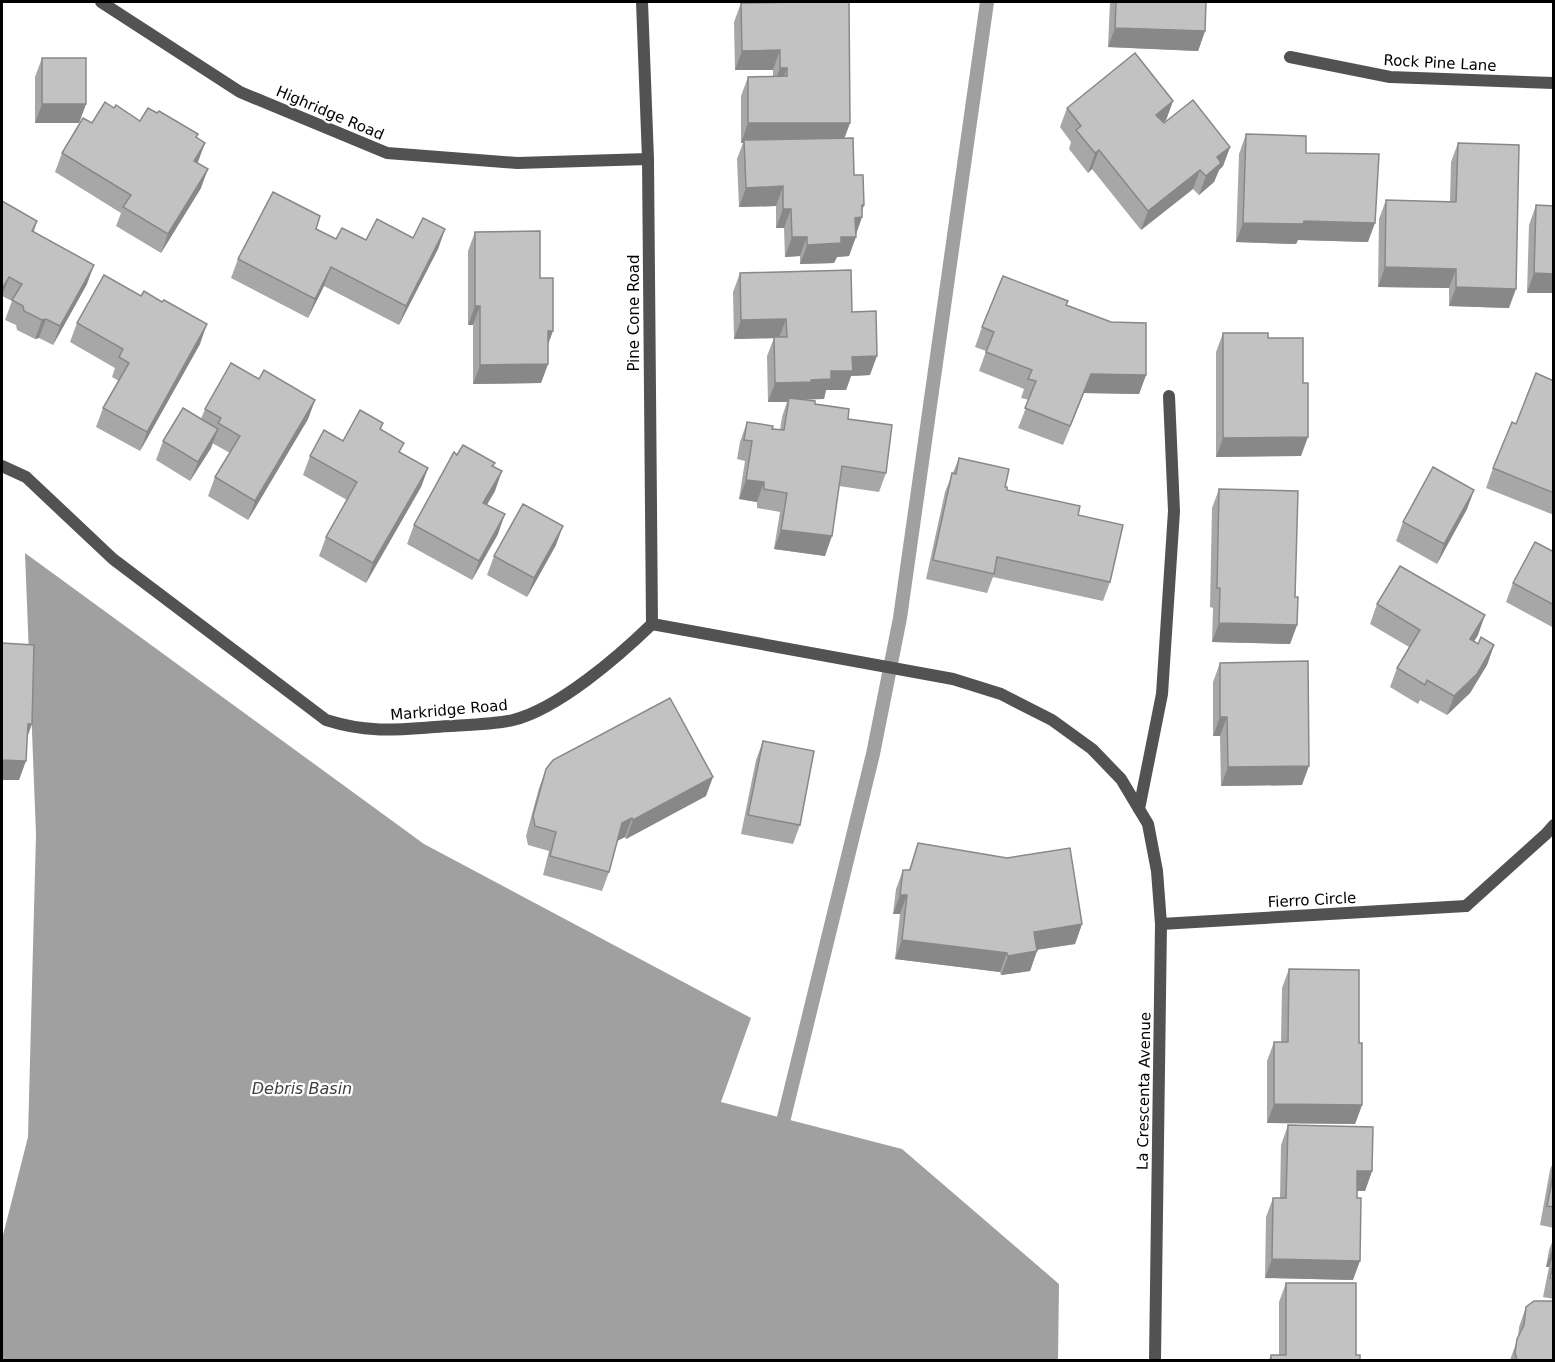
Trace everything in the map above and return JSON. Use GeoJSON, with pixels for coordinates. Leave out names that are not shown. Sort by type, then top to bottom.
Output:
{"type":"FeatureCollection","features":[{"type":"Feature","properties":{"kind":"street","name":"Highridge Road"},"geometry":{"type":"LineString","coordinates":[[101,2],[240,92],[387,153],[517,163],[648,159]]}},
{"type":"Feature","properties":{"kind":"street","name":"Pine Cone Road"},"geometry":{"type":"LineString","coordinates":[[642,2],[648,159],[652,624]]}},
{"type":"Feature","properties":{"kind":"street","name":"Rock Pine Lane"},"geometry":{"type":"LineString","coordinates":[[1290,57],[1390,77],[1554,84]]}},
{"type":"Feature","properties":{"kind":"street"},"geometry":{"type":"LineString","coordinates":[[1138,809],[1162,694],[1174,511],[1170,396]]}},
{"type":"Feature","properties":{"kind":"street","name":"Markridge Road"},"geometry":{"type":"LineString","coordinates":[[2,466],[26,477],[113,559],[326,720],[350,727],[381,731],[513,720],[550,705],[623,652],[652,624]]}},
{"type":"Feature","properties":{"kind":"street"},"geometry":{"type":"LineString","coordinates":[[652,624],[953,679],[1001,694],[1052,720],[1092,749],[1121,778],[1138,809]]}},
{"type":"Feature","properties":{"kind":"street","name":"La Crescenta Avenue"},"geometry":{"type":"LineString","coordinates":[[1138,809],[1148,824],[1157,871],[1161,924],[1155,1360]]}},
{"type":"Feature","properties":{"kind":"street","name":"Fierro Circle"},"geometry":{"type":"LineString","coordinates":[[1161,924],[1466,906],[1554,825]]}},
{"type":"Feature","properties":{"kind":"water","name":"Debris Basin"},"geometry":{"type":"Polygon","coordinates":[[[25,553],[424,844],[751,1018],[721,1102],[902,1149],[1059,1284],[1058,1360],[2,1360],[2,1239],[28,1137],[36,834],[25,553]]]}},
{"type":"Feature","properties":{"kind":"building"},"geometry":{"type":"Polygon","coordinates":[[[849,2],[850,123],[748,123],[748,77],[787,76],[787,68],[780,68],[780,50],[742,51],[741,3],[849,2]]]}},
{"type":"Feature","properties":{"kind":"building"},"geometry":{"type":"Polygon","coordinates":[[[1116,2],[1206,2],[1205,31],[1115,28],[1116,2]]]}},
{"type":"Feature","properties":{"kind":"building"},"geometry":{"type":"Polygon","coordinates":[[[1135,53],[1173,101],[1156,115],[1164,123],[1193,100],[1230,147],[1217,157],[1221,163],[1206,176],[1200,170],[1148,211],[1099,150],[1095,153],[1076,130],[1081,126],[1067,108],[1135,53]]]}},
{"type":"Feature","properties":{"kind":"building"},"geometry":{"type":"Polygon","coordinates":[[[42,58],[86,58],[86,104],[42,104],[42,58]]]}},
{"type":"Feature","properties":{"kind":"building"},"geometry":{"type":"Polygon","coordinates":[[[105,102],[114,108],[116,105],[140,121],[148,108],[157,113],[159,111],[198,134],[196,137],[205,143],[194,161],[208,169],[168,234],[123,207],[131,195],[62,153],[83,118],[92,123],[105,102]]]}},
{"type":"Feature","properties":{"kind":"building"},"geometry":{"type":"Polygon","coordinates":[[[1246,134],[1306,136],[1306,153],[1379,154],[1375,223],[1304,221],[1303,224],[1243,223],[1246,134]]]}},
{"type":"Feature","properties":{"kind":"building"},"geometry":{"type":"Polygon","coordinates":[[[853,138],[854,175],[863,175],[864,205],[862,205],[862,217],[855,218],[856,237],[841,237],[841,243],[807,245],[807,237],[792,237],[791,209],[783,209],[783,186],[746,188],[744,140],[853,138]]]}},
{"type":"Feature","properties":{"kind":"building"},"geometry":{"type":"Polygon","coordinates":[[[1458,143],[1519,145],[1516,289],[1456,287],[1456,269],[1385,267],[1386,200],[1456,202],[1458,143]]]}},
{"type":"Feature","properties":{"kind":"building"},"geometry":{"type":"Polygon","coordinates":[[[273,192],[320,216],[316,229],[336,239],[342,228],[366,240],[377,219],[413,238],[423,218],[445,229],[406,306],[331,267],[315,299],[238,259],[273,192]]]}},
{"type":"Feature","properties":{"kind":"building"},"geometry":{"type":"Polygon","coordinates":[[[2,201],[37,221],[32,231],[94,265],[60,326],[24,311],[23,306],[12,300],[22,284],[9,277],[2,289],[2,201]]]}},
{"type":"Feature","properties":{"kind":"building"},"geometry":{"type":"Polygon","coordinates":[[[1536,205],[1554,206],[1554,274],[1534,273],[1536,205]]]}},
{"type":"Feature","properties":{"kind":"building"},"geometry":{"type":"Polygon","coordinates":[[[540,231],[540,278],[553,278],[553,331],[548,331],[548,364],[480,365],[480,306],[475,306],[475,232],[540,231]]]}},
{"type":"Feature","properties":{"kind":"building"},"geometry":{"type":"Polygon","coordinates":[[[851,270],[852,312],[876,311],[877,356],[852,357],[853,371],[831,371],[831,379],[775,383],[774,337],[787,337],[786,319],[741,320],[740,273],[851,270]]]}},
{"type":"Feature","properties":{"kind":"building"},"geometry":{"type":"Polygon","coordinates":[[[104,275],[141,296],[144,291],[162,302],[164,300],[207,324],[147,432],[103,408],[129,363],[119,357],[123,349],[77,323],[104,275]]]}},
{"type":"Feature","properties":{"kind":"building"},"geometry":{"type":"Polygon","coordinates":[[[1003,276],[1068,301],[1066,305],[1111,322],[1146,323],[1146,375],[1091,374],[1070,426],[1025,408],[1036,381],[1028,379],[1032,370],[986,352],[994,332],[982,327],[1003,276]]]}},
{"type":"Feature","properties":{"kind":"building"},"geometry":{"type":"Polygon","coordinates":[[[1223,333],[1268,333],[1268,338],[1303,338],[1303,383],[1308,383],[1308,437],[1223,438],[1223,333]]]}},
{"type":"Feature","properties":{"kind":"building"},"geometry":{"type":"Polygon","coordinates":[[[231,363],[259,379],[264,370],[315,400],[255,501],[215,477],[240,436],[218,423],[221,418],[205,409],[231,363]]]}},
{"type":"Feature","properties":{"kind":"building"},"geometry":{"type":"Polygon","coordinates":[[[1536,373],[1554,381],[1554,493],[1493,468],[1512,422],[1516,424],[1536,373]]]}},
{"type":"Feature","properties":{"kind":"building"},"geometry":{"type":"Polygon","coordinates":[[[789,398],[849,409],[848,419],[892,425],[886,473],[842,466],[832,536],[781,530],[787,493],[764,489],[764,482],[746,480],[752,441],[744,440],[747,422],[784,430],[789,398]]]}},
{"type":"Feature","properties":{"kind":"building"},"geometry":{"type":"Polygon","coordinates":[[[183,408],[218,429],[198,462],[163,441],[183,408]]]}},
{"type":"Feature","properties":{"kind":"building"},"geometry":{"type":"Polygon","coordinates":[[[360,410],[383,423],[380,429],[404,443],[399,452],[428,468],[373,563],[326,537],[357,482],[310,456],[324,430],[343,441],[360,410]]]}},
{"type":"Feature","properties":{"kind":"building"},"geometry":{"type":"Polygon","coordinates":[[[463,445],[495,463],[492,466],[502,471],[483,503],[505,514],[479,561],[414,525],[454,452],[457,455],[463,445]]]}},
{"type":"Feature","properties":{"kind":"building"},"geometry":{"type":"Polygon","coordinates":[[[959,458],[1009,469],[1005,487],[1007,490],[1080,506],[1078,515],[1123,525],[1110,582],[997,557],[994,574],[933,560],[952,473],[956,474],[959,458]]]}},
{"type":"Feature","properties":{"kind":"building"},"geometry":{"type":"Polygon","coordinates":[[[1433,467],[1474,490],[1444,544],[1403,522],[1433,467]]]}},
{"type":"Feature","properties":{"kind":"building"},"geometry":{"type":"Polygon","coordinates":[[[1219,489],[1298,491],[1295,597],[1298,597],[1297,625],[1219,623],[1220,588],[1217,588],[1219,489]]]}},
{"type":"Feature","properties":{"kind":"building"},"geometry":{"type":"Polygon","coordinates":[[[523,504],[563,526],[534,578],[494,556],[523,504]]]}},
{"type":"Feature","properties":{"kind":"building"},"geometry":{"type":"Polygon","coordinates":[[[1535,542],[1554,552],[1554,605],[1513,583],[1535,542]]]}},
{"type":"Feature","properties":{"kind":"building"},"geometry":{"type":"Polygon","coordinates":[[[1400,566],[1485,615],[1470,639],[1478,644],[1481,637],[1494,645],[1477,674],[1454,696],[1427,680],[1425,685],[1397,668],[1420,630],[1377,604],[1400,566]]]}},
{"type":"Feature","properties":{"kind":"building"},"geometry":{"type":"Polygon","coordinates":[[[2,643],[34,645],[32,724],[28,724],[26,761],[2,760],[2,643]]]}},
{"type":"Feature","properties":{"kind":"building"},"geometry":{"type":"Polygon","coordinates":[[[1308,661],[1309,766],[1228,767],[1227,717],[1220,717],[1220,663],[1308,661]]]}},
{"type":"Feature","properties":{"kind":"building"},"geometry":{"type":"Polygon","coordinates":[[[670,698],[713,777],[633,820],[632,818],[622,823],[609,872],[550,856],[556,832],[535,826],[533,816],[546,769],[553,760],[670,698]]]}},
{"type":"Feature","properties":{"kind":"building"},"geometry":{"type":"Polygon","coordinates":[[[763,741],[814,751],[800,825],[748,815],[763,741]]]}},
{"type":"Feature","properties":{"kind":"building"},"geometry":{"type":"Polygon","coordinates":[[[918,843],[1007,858],[1070,848],[1082,924],[1034,932],[1037,951],[1008,956],[1007,953],[902,940],[907,895],[900,895],[903,870],[910,870],[918,843]]]}},
{"type":"Feature","properties":{"kind":"building"},"geometry":{"type":"Polygon","coordinates":[[[1289,969],[1359,970],[1362,1105],[1274,1104],[1274,1042],[1288,1042],[1289,969]]]}},
{"type":"Feature","properties":{"kind":"building"},"geometry":{"type":"Polygon","coordinates":[[[1288,1125],[1373,1127],[1372,1171],[1357,1171],[1357,1198],[1361,1198],[1360,1261],[1272,1259],[1273,1198],[1286,1198],[1288,1125]]]}},
{"type":"Feature","properties":{"kind":"building"},"geometry":{"type":"Polygon","coordinates":[[[1554,1170],[1554,1207],[1547,1206],[1554,1170]]]}},
{"type":"Feature","properties":{"kind":"building"},"geometry":{"type":"Polygon","coordinates":[[[1554,1261],[1554,1279],[1550,1278],[1554,1261]]]}},
{"type":"Feature","properties":{"kind":"building"},"geometry":{"type":"Polygon","coordinates":[[[1286,1283],[1356,1283],[1356,1355],[1360,1355],[1360,1360],[1271,1360],[1271,1355],[1286,1355],[1286,1283]]]}},
{"type":"Feature","properties":{"kind":"building"},"geometry":{"type":"Polygon","coordinates":[[[1534,1301],[1554,1301],[1554,1360],[1517,1360],[1515,1353],[1517,1339],[1524,1325],[1526,1307],[1534,1301]]]}},
{"type":"Feature","properties":{"kind":"waterway"},"geometry":{"type":"LineString","coordinates":[[780,1134],[873,754],[900,618],[987,2]]}}]}
